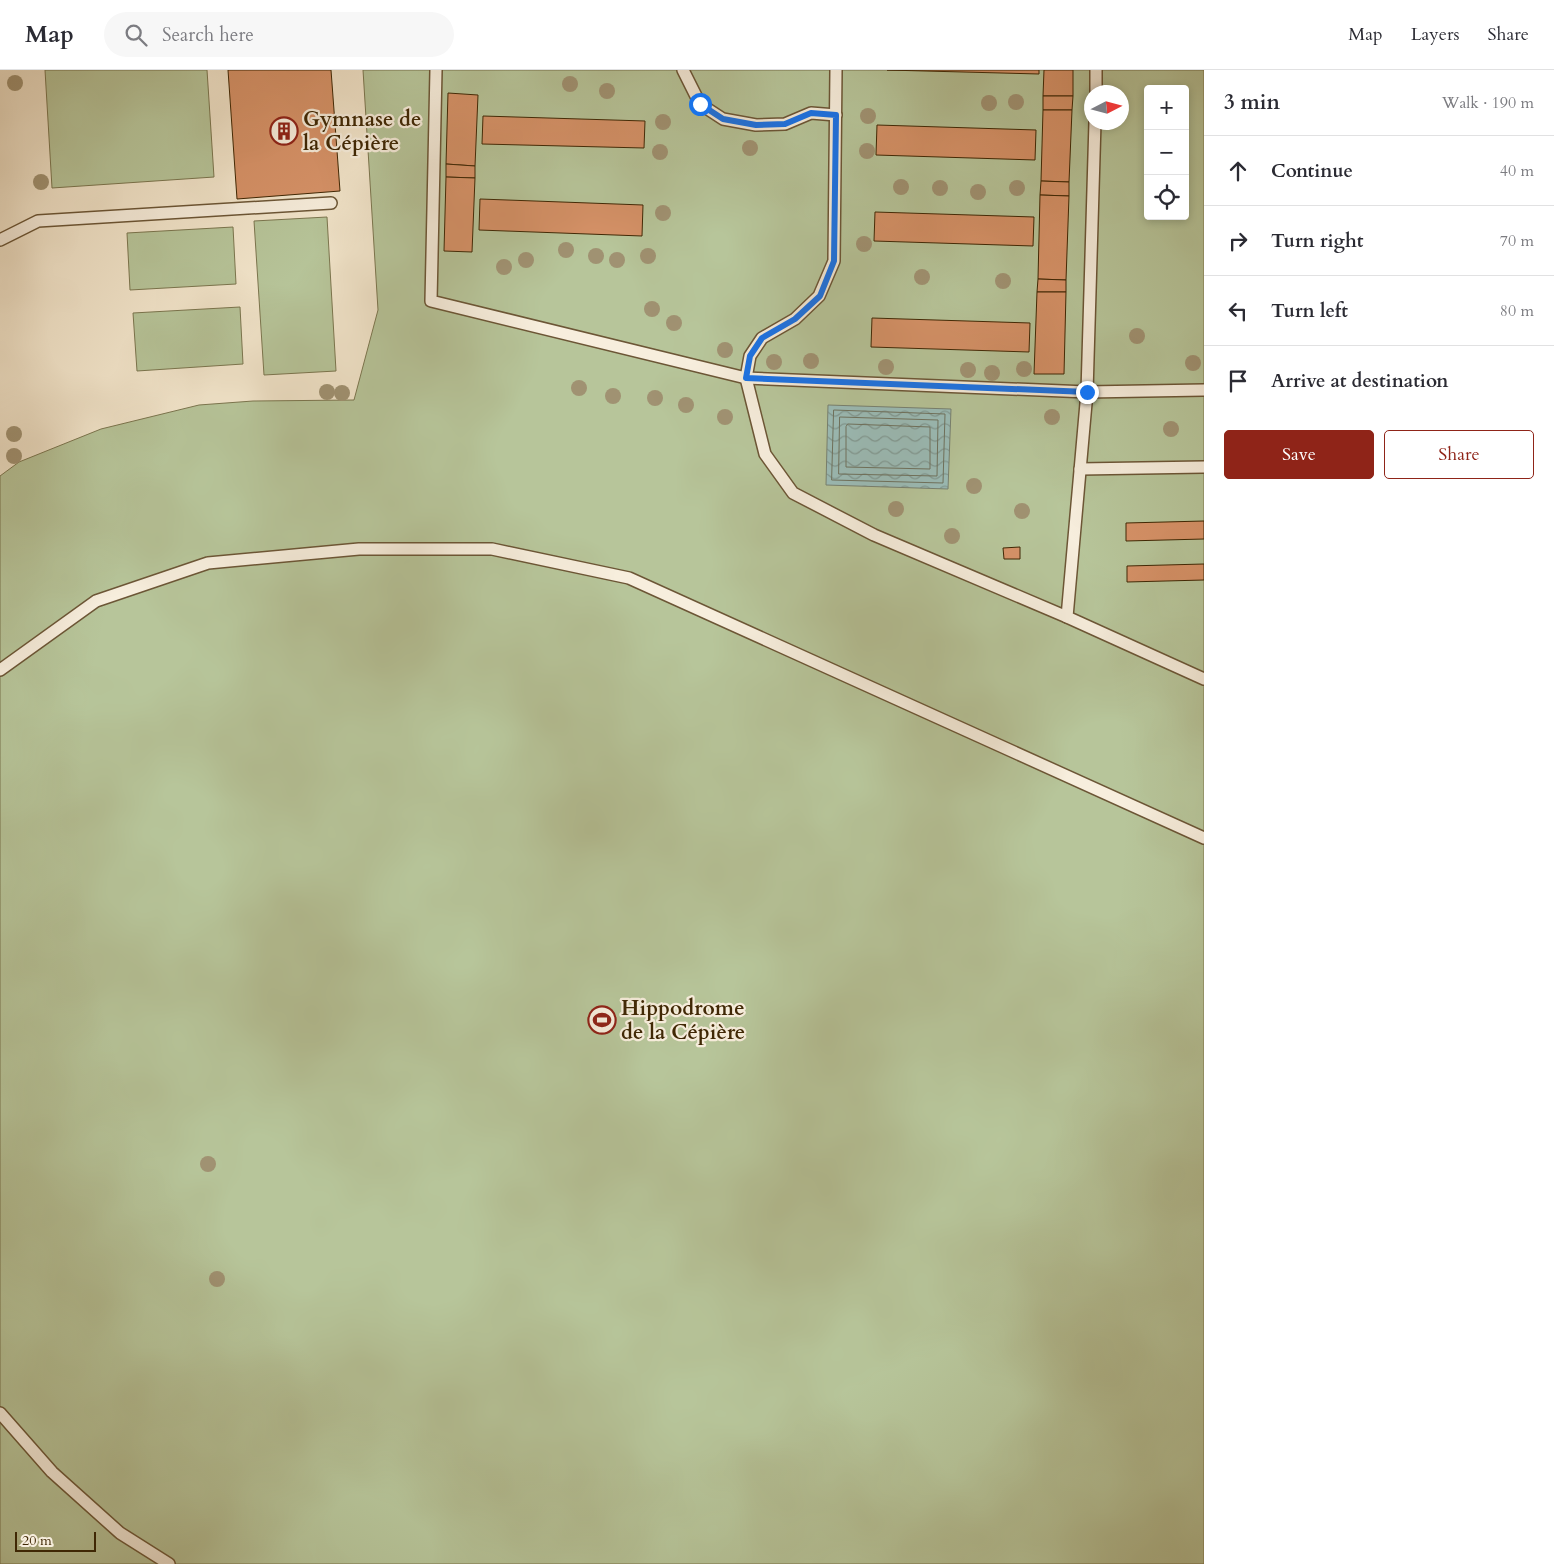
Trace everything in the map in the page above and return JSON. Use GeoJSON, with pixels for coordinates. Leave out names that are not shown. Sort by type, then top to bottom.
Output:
{"type":"FeatureCollection","features":[{"type":"Feature","properties":{"kind":"lane"},"geometry":{"type":"LineString","coordinates":[[436,70],[431,301],[746,378],[1087,392],[1204,390]]}},
{"type":"Feature","properties":{"kind":"lane"},"geometry":{"type":"LineString","coordinates":[[683,70],[700,104],[723,119],[756,125],[785,124],[811,113],[836,115]]}},
{"type":"Feature","properties":{"kind":"lane"},"geometry":{"type":"LineString","coordinates":[[836,70],[834,261],[820,296],[795,319],[762,338],[750,356],[746,378],[765,454],[793,493],[874,535],[1067,616],[1204,679]]}},
{"type":"Feature","properties":{"kind":"lane"},"geometry":{"type":"LineString","coordinates":[[1096,70],[1096,85]]}},
{"type":"Feature","properties":{"kind":"lane"},"geometry":{"type":"LineString","coordinates":[[1067,616],[1087,392],[1095,130]]}},
{"type":"Feature","properties":{"kind":"lane"},"geometry":{"type":"LineString","coordinates":[[0,240],[38,221],[331,203]]}},
{"type":"Feature","properties":{"kind":"lane"},"geometry":{"type":"LineString","coordinates":[[1080,469],[1204,467]]}},
{"type":"Feature","properties":{"kind":"lane"},"geometry":{"type":"LineString","coordinates":[[0,670],[96,601],[208,563],[359,549],[492,549],[630,578],[1204,838]]}},
{"type":"Feature","properties":{"kind":"lane"},"geometry":{"type":"LineString","coordinates":[[0,1413],[52,1472],[113,1527],[169,1564]]}},
{"type":"Feature","properties":{"kind":"green space"},"geometry":{"type":"Polygon","coordinates":[[[45,70],[207,70],[214,177],[52,188],[45,70]]]}},
{"type":"Feature","properties":{"kind":"green space","name":"Hippodrome de la Cépière"},"geometry":{"type":"Polygon","coordinates":[[[363,70],[1204,70],[1204,1564],[0,1564],[0,476],[19,462],[101,429],[199,405],[253,401],[354,400],[378,310],[363,70]]]}},
{"type":"Feature","properties":{"kind":"green space"},"geometry":{"type":"Polygon","coordinates":[[[327,217],[336,371],[264,375],[254,221],[327,217]]]}},
{"type":"Feature","properties":{"kind":"green space"},"geometry":{"type":"Polygon","coordinates":[[[233,227],[236,284],[130,290],[127,233],[233,227]]]}},
{"type":"Feature","properties":{"kind":"green space"},"geometry":{"type":"Polygon","coordinates":[[[240,307],[243,364],[137,371],[133,313],[240,307]]]}},
{"type":"Feature","properties":{"kind":"water"},"geometry":{"type":"Polygon","coordinates":[[[828,405],[951,409],[948,489],[826,485],[828,405]]]}},
{"type":"Feature","properties":{"kind":"building","name":"Gymnase de la Cépière"},"geometry":{"type":"Polygon","coordinates":[[[228,70],[331,70],[340,191],[237,199],[228,70]]]}},
{"type":"Feature","properties":{"kind":"building"},"geometry":{"type":"Polygon","coordinates":[[[887,70],[1039,70],[1039,74],[887,70]]]}},
{"type":"Feature","properties":{"kind":"building"},"geometry":{"type":"Polygon","coordinates":[[[1044,70],[1073,70],[1073,96],[1043,96],[1044,70]]]}},
{"type":"Feature","properties":{"kind":"building"},"geometry":{"type":"Polygon","coordinates":[[[448,93],[478,95],[475,166],[446,164],[448,93]]]}},
{"type":"Feature","properties":{"kind":"building"},"geometry":{"type":"Polygon","coordinates":[[[1043,96],[1073,96],[1072,110],[1043,110],[1043,96]]]}},
{"type":"Feature","properties":{"kind":"building"},"geometry":{"type":"Polygon","coordinates":[[[1043,110],[1072,110],[1069,182],[1041,181],[1043,110]]]}},
{"type":"Feature","properties":{"kind":"building"},"geometry":{"type":"Polygon","coordinates":[[[483,116],[645,121],[644,148],[482,144],[483,116]]]}},
{"type":"Feature","properties":{"kind":"building"},"geometry":{"type":"Polygon","coordinates":[[[877,125],[1036,130],[1035,160],[876,155],[877,125]]]}},
{"type":"Feature","properties":{"kind":"building"},"geometry":{"type":"Polygon","coordinates":[[[446,164],[475,166],[475,178],[446,177],[446,164]]]}},
{"type":"Feature","properties":{"kind":"building"},"geometry":{"type":"Polygon","coordinates":[[[446,177],[475,178],[472,252],[444,251],[446,177]]]}},
{"type":"Feature","properties":{"kind":"building"},"geometry":{"type":"Polygon","coordinates":[[[1041,181],[1069,182],[1069,196],[1040,195],[1041,181]]]}},
{"type":"Feature","properties":{"kind":"building"},"geometry":{"type":"Polygon","coordinates":[[[1040,195],[1069,196],[1066,280],[1038,279],[1040,195]]]}},
{"type":"Feature","properties":{"kind":"building"},"geometry":{"type":"Polygon","coordinates":[[[480,199],[643,205],[642,236],[479,230],[480,199]]]}},
{"type":"Feature","properties":{"kind":"building"},"geometry":{"type":"Polygon","coordinates":[[[875,212],[1034,217],[1033,246],[874,241],[875,212]]]}},
{"type":"Feature","properties":{"kind":"building"},"geometry":{"type":"Polygon","coordinates":[[[1038,279],[1066,280],[1066,292],[1037,292],[1038,279]]]}},
{"type":"Feature","properties":{"kind":"building"},"geometry":{"type":"Polygon","coordinates":[[[1037,292],[1066,292],[1064,374],[1034,374],[1037,292]]]}},
{"type":"Feature","properties":{"kind":"building"},"geometry":{"type":"Polygon","coordinates":[[[872,318],[1030,323],[1029,352],[871,347],[872,318]]]}},
{"type":"Feature","properties":{"kind":"building"},"geometry":{"type":"Polygon","coordinates":[[[1204,521],[1204,539],[1126,541],[1126,523],[1204,521]]]}},
{"type":"Feature","properties":{"kind":"building"},"geometry":{"type":"Polygon","coordinates":[[[1020,547],[1020,559],[1004,559],[1003,548],[1020,547]]]}},
{"type":"Feature","properties":{"kind":"building"},"geometry":{"type":"Polygon","coordinates":[[[1204,564],[1204,580],[1127,582],[1127,566],[1204,564]]]}},
{"type":"Feature","properties":{"kind":"place","name":"Gymnase de la Cépière"},"geometry":{"type":"Point","coordinates":[284,131]}},
{"type":"Feature","properties":{"kind":"place","name":"Hippodrome de la Cépière"},"geometry":{"type":"Point","coordinates":[602,1020]}},
{"type":"Feature","properties":{"kind":"route"},"geometry":{"type":"LineString","coordinates":[[700,104],[723,119],[756,125],[785,124],[811,113],[836,115],[834,261],[820,296],[795,319],[762,338],[750,356],[746,378],[1087,392]]}}]}
